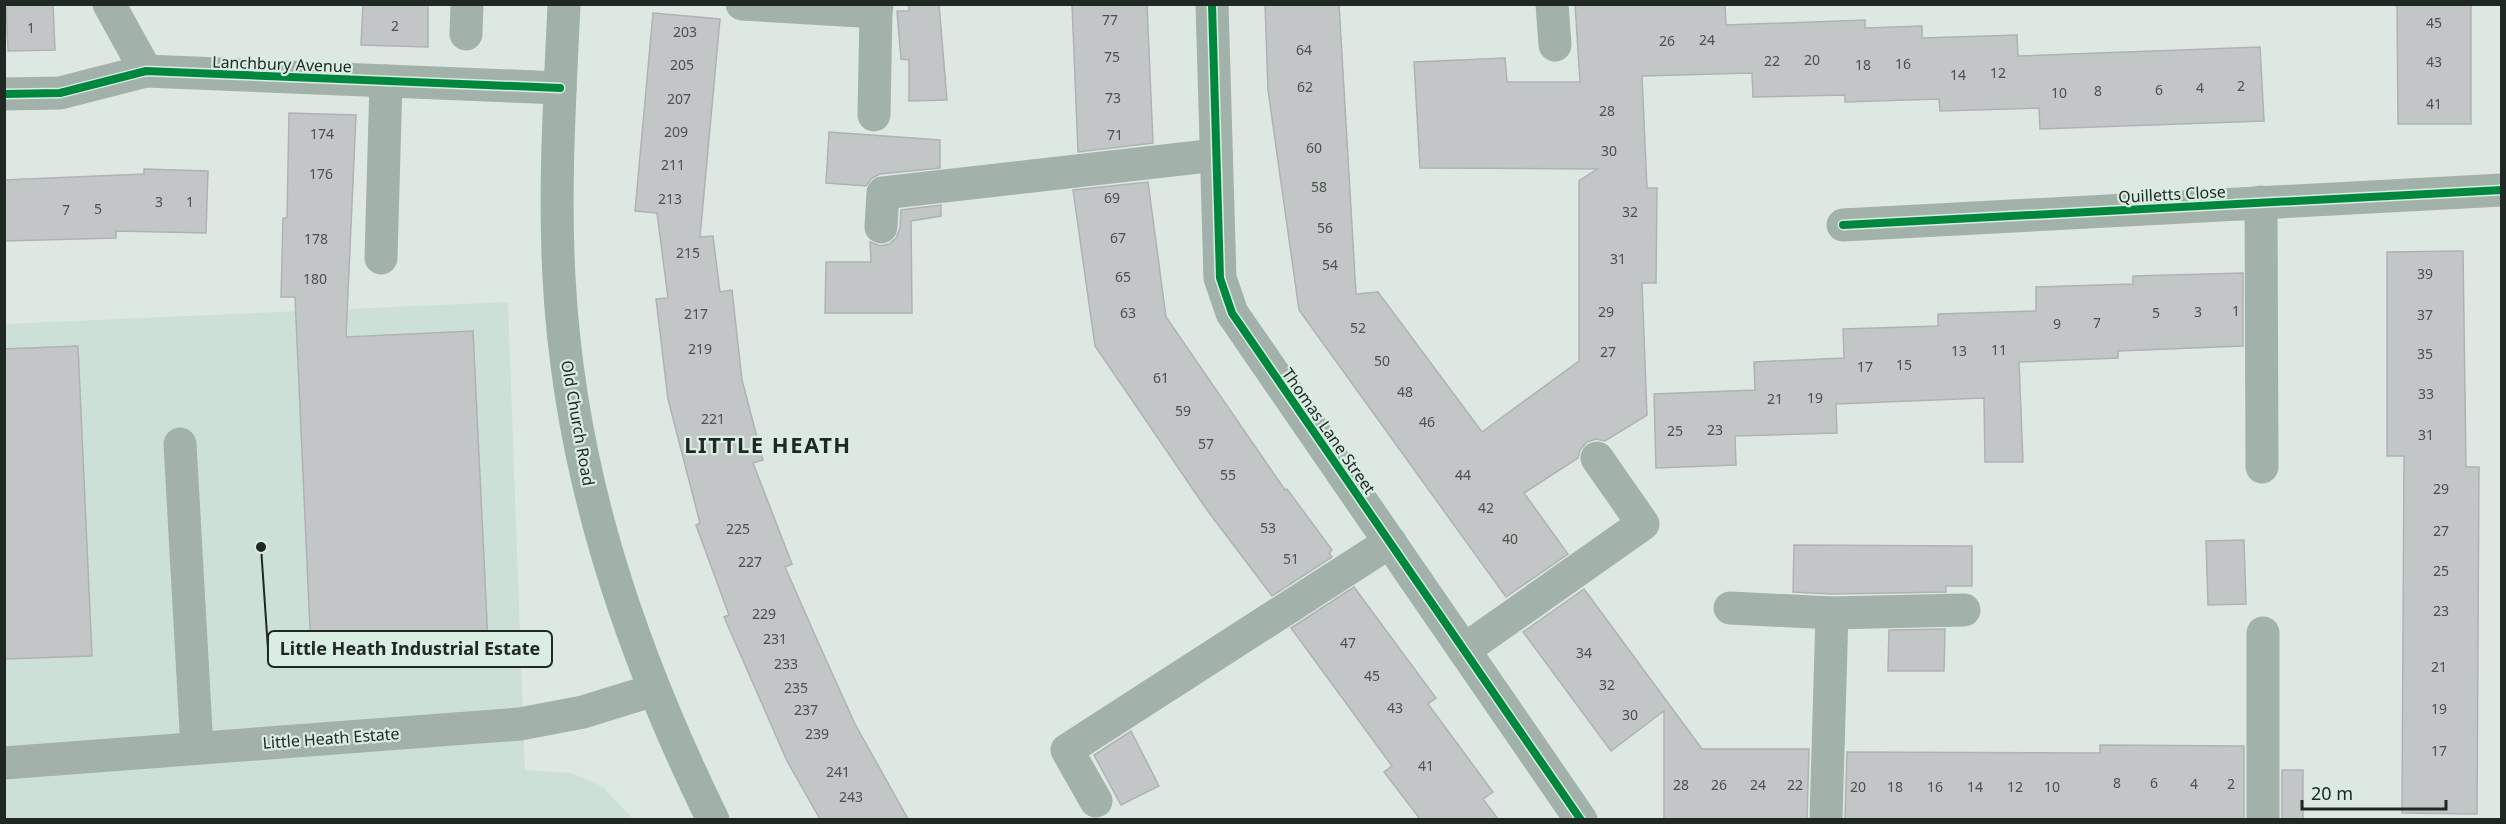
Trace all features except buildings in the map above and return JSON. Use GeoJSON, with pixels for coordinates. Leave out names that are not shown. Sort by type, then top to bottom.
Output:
{"type":"FeatureCollection","features":[{"type":"Feature","properties":{"kind":"main road","name":"Old Church Road"},"geometry":{"type":"LineString","coordinates":[[564,4],[560,88],[559,277],[566,357],[575,414],[597,520],[622,605],[654,690],[713,819]]}},
{"type":"Feature","properties":{"kind":"street"},"geometry":{"type":"LineString","coordinates":[[109,4],[146,71]]}},
{"type":"Feature","properties":{"kind":"street"},"geometry":{"type":"LineString","coordinates":[[742,4],[877,8],[874,115]]}},
{"type":"Feature","properties":{"kind":"street","name":"Thomas Lane Street"},"geometry":{"type":"LineString","coordinates":[[1212,4],[1220,278],[1232,313],[1581,819]]}},
{"type":"Feature","properties":{"kind":"street"},"geometry":{"type":"LineString","coordinates":[[1552,4],[1555,45]]}},
{"type":"Feature","properties":{"kind":"street","name":"Lanchbury Avenue"},"geometry":{"type":"LineString","coordinates":[[4,94],[60,93],[146,71],[560,88]]}},
{"type":"Feature","properties":{"kind":"street"},"geometry":{"type":"LineString","coordinates":[[381,258],[386,81]]}},
{"type":"Feature","properties":{"kind":"street"},"geometry":{"type":"LineString","coordinates":[[881,227],[884,193],[1216,155]]}},
{"type":"Feature","properties":{"kind":"street","name":"Quilletts Close"},"geometry":{"type":"LineString","coordinates":[[1843,225],[2502,190]]}},
{"type":"Feature","properties":{"kind":"street"},"geometry":{"type":"LineString","coordinates":[[2261,202],[2262,467]]}},
{"type":"Feature","properties":{"kind":"street"},"geometry":{"type":"LineString","coordinates":[[180,444],[197,748]]}},
{"type":"Feature","properties":{"kind":"street"},"geometry":{"type":"LineString","coordinates":[[1464,650],[1643,524],[1597,458]]}},
{"type":"Feature","properties":{"kind":"street"},"geometry":{"type":"LineString","coordinates":[[1096,801],[1067,750],[1390,542]]}},
{"type":"Feature","properties":{"kind":"street"},"geometry":{"type":"LineString","coordinates":[[1730,608],[1832,613],[1964,610]]}},
{"type":"Feature","properties":{"kind":"street"},"geometry":{"type":"LineString","coordinates":[[1826,819],[1832,613]]}},
{"type":"Feature","properties":{"kind":"street"},"geometry":{"type":"LineString","coordinates":[[2263,819],[2264,633]]}},
{"type":"Feature","properties":{"kind":"street","name":"Little Heath Estate"},"geometry":{"type":"LineString","coordinates":[[4,763],[520,724],[583,712],[654,690]]}},
{"type":"Feature","properties":{"kind":"shaded area"},"geometry":{"type":"Polygon","coordinates":[[[508,302],[525,770],[572,773],[603,787],[633,819],[5,819],[4,324],[508,302]]]}},
{"type":"Feature","properties":{"kind":"cycle path"},"geometry":{"type":"LineString","coordinates":[[1212,4],[1220,278],[1232,313],[1581,820]]}},
{"type":"Feature","properties":{"kind":"cycle path"},"geometry":{"type":"LineString","coordinates":[[4,94],[60,93],[146,71],[560,88]]}},
{"type":"Feature","properties":{"kind":"cycle path"},"geometry":{"type":"LineString","coordinates":[[1843,225],[2502,190]]}},
{"type":"Feature","properties":{"kind":"place","name":"Little Heath Industrial Estate"},"geometry":{"type":"Point","coordinates":[261,547]}},
{"type":"Feature","properties":{"kind":"district","name":"LITTLE HEATH"},"geometry":{"type":"Point","coordinates":[768,444]}}]}
